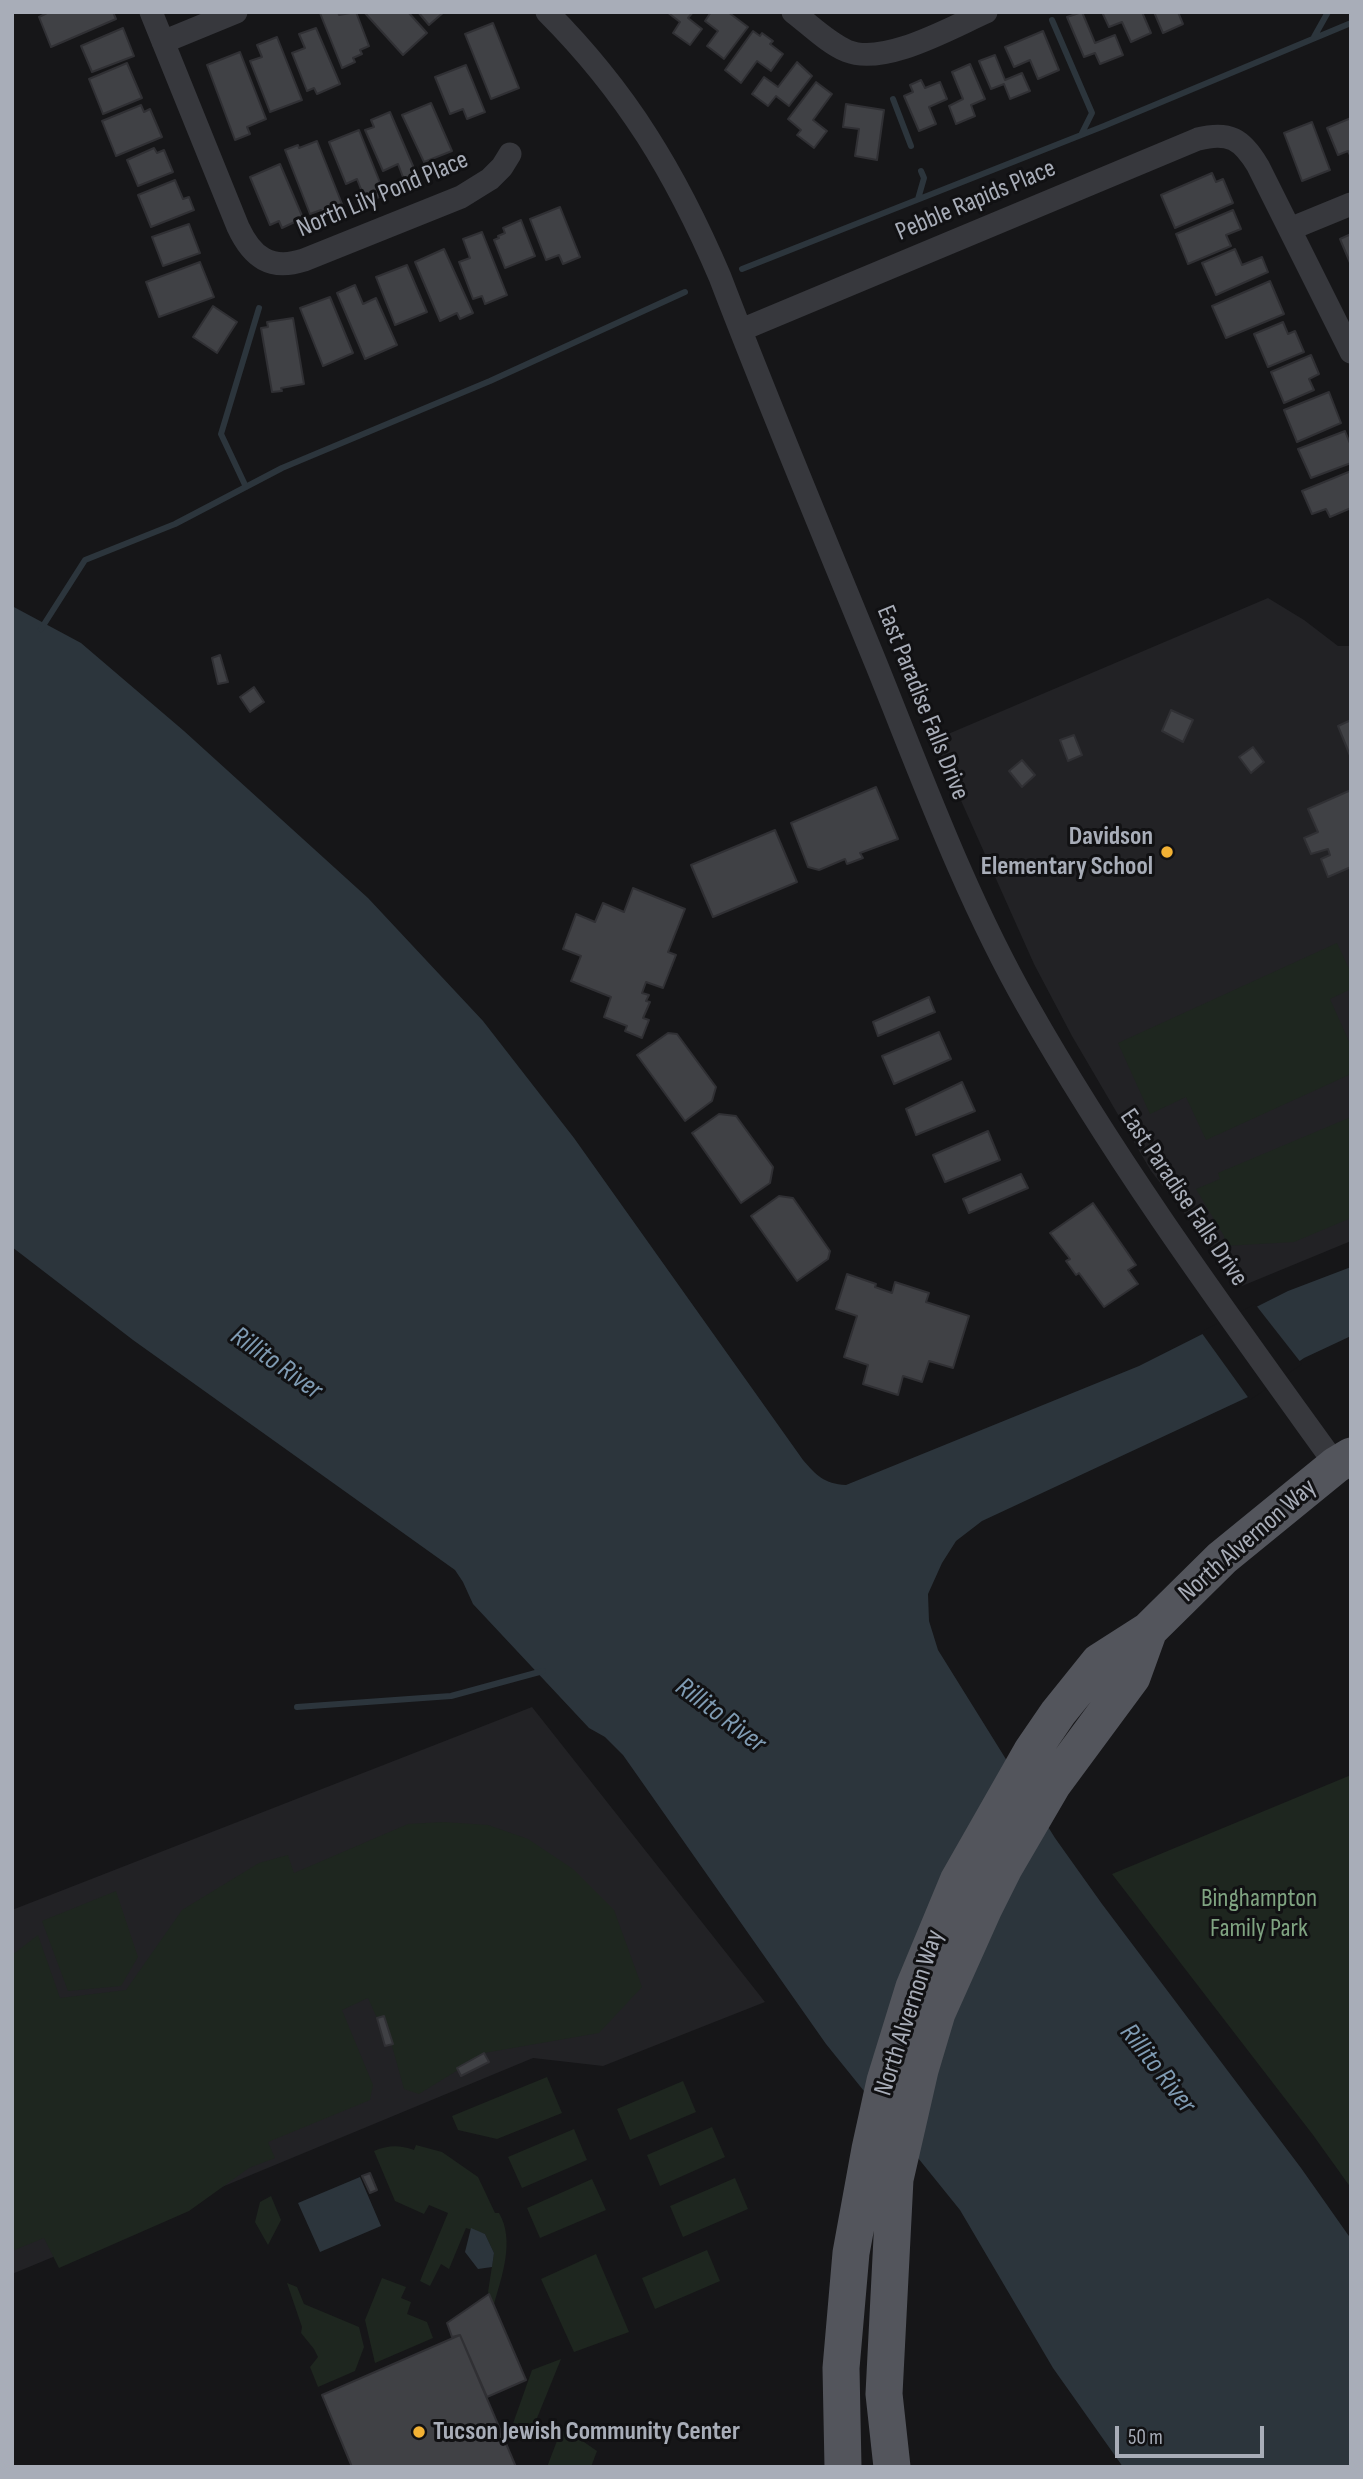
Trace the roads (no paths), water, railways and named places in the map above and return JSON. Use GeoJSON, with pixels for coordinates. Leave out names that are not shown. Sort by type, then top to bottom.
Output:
{"type":"FeatureCollection","features":[{"type":"Feature","properties":{"kind":"main road","name":"North Alvernon Way"},"geometry":{"type":"LineString","coordinates":[[843,2467],[841,2368],[851,2253],[870,2149],[898,2036],[935,1934],[958,1881],[1032,1751],[1099,1662],[1149,1630],[1222,1558],[1343,1460]]}},
{"type":"Feature","properties":{"kind":"main road","name":"North Alvernon Way"},"geometry":{"type":"LineString","coordinates":[[892,2467],[884,2394],[895,2179],[920,2070],[937,2013],[984,1908],[1053,1784],[1132,1677],[1149,1630]]}},
{"type":"Feature","properties":{"kind":"street"},"geometry":{"type":"LineString","coordinates":[[152,12],[163,42],[236,12]]}},
{"type":"Feature","properties":{"kind":"street","name":"East Paradise Falls Drive"},"geometry":{"type":"LineString","coordinates":[[547,12],[611,84],[654,145],[693,216],[925,786],[1004,961],[1027,1005],[1119,1157],[1216,1299],[1278,1385],[1343,1460]]}},
{"type":"Feature","properties":{"kind":"street"},"geometry":{"type":"LineString","coordinates":[[793,12],[845,50],[863,56],[901,49],[986,12]]}},
{"type":"Feature","properties":{"kind":"street","name":"North Lily Pond Place"},"geometry":{"type":"LineString","coordinates":[[163,42],[237,227],[253,253],[266,261],[279,264],[304,260],[461,197],[489,179],[502,167],[510,154]]}},
{"type":"Feature","properties":{"kind":"street","name":"Pebble Rapids Place"},"geometry":{"type":"LineString","coordinates":[[741,330],[1212,135],[1236,139],[1245,147],[1258,166],[1290,229]]}},
{"type":"Feature","properties":{"kind":"street"},"geometry":{"type":"LineString","coordinates":[[1351,204],[1290,229],[1351,352]]}},
{"type":"Feature","properties":{"kind":"water","name":"Rillito River"},"geometry":{"type":"Polygon","coordinates":[[[12,606],[81,643],[184,731],[368,898],[483,1021],[574,1138],[803,1460],[826,1481],[846,1485],[1139,1366],[1288,1291],[1351,1267],[1351,1336],[1304,1358],[1248,1397],[982,1521],[956,1541],[942,1563],[928,1594],[929,1621],[938,1650],[1055,1838],[1351,2239],[1351,2467],[1123,2467],[1053,2368],[960,2210],[826,2044],[623,1755],[605,1737],[589,1728],[473,1604],[455,1570],[133,1340],[12,1247],[12,606]]]}},
{"type":"Feature","properties":{"kind":"water"},"geometry":{"type":"Polygon","coordinates":[[[360,2177],[381,2226],[320,2252],[298,2203],[360,2177]]]}},
{"type":"Feature","properties":{"kind":"water"},"geometry":{"type":"Polygon","coordinates":[[[471,2228],[485,2234],[494,2253],[492,2267],[478,2269],[465,2252],[471,2228]]]}},
{"type":"Feature","properties":{"kind":"waterway"},"geometry":{"type":"LineString","coordinates":[[1314,37],[1328,12]]}},
{"type":"Feature","properties":{"kind":"waterway"},"geometry":{"type":"LineString","coordinates":[[1052,20],[1092,113],[1081,135]]}},
{"type":"Feature","properties":{"kind":"waterway"},"geometry":{"type":"LineString","coordinates":[[742,269],[1104,126],[1351,23]]}},
{"type":"Feature","properties":{"kind":"waterway"},"geometry":{"type":"LineString","coordinates":[[893,99],[911,146]]}},
{"type":"Feature","properties":{"kind":"waterway"},"geometry":{"type":"LineString","coordinates":[[918,199],[924,178],[921,171]]}},
{"type":"Feature","properties":{"kind":"waterway"},"geometry":{"type":"LineString","coordinates":[[41,629],[85,560],[175,524],[282,468],[490,381],[685,292]]}},
{"type":"Feature","properties":{"kind":"waterway"},"geometry":{"type":"LineString","coordinates":[[246,487],[221,434],[259,308]]}},
{"type":"Feature","properties":{"kind":"waterway"},"geometry":{"type":"LineString","coordinates":[[297,1707],[451,1696],[543,1671]]}},
{"type":"Feature","properties":{"kind":"place","name":"Davidson Elementary School"},"geometry":{"type":"Point","coordinates":[1167,852]}},
{"type":"Feature","properties":{"kind":"place","name":"Tucson Jewish Community Center"},"geometry":{"type":"Point","coordinates":[419,2432]}},
{"type":"Feature","properties":{"kind":"park label","name":"Binghampton Family Park"},"geometry":{"type":"Point","coordinates":[1259,1914]}}]}
